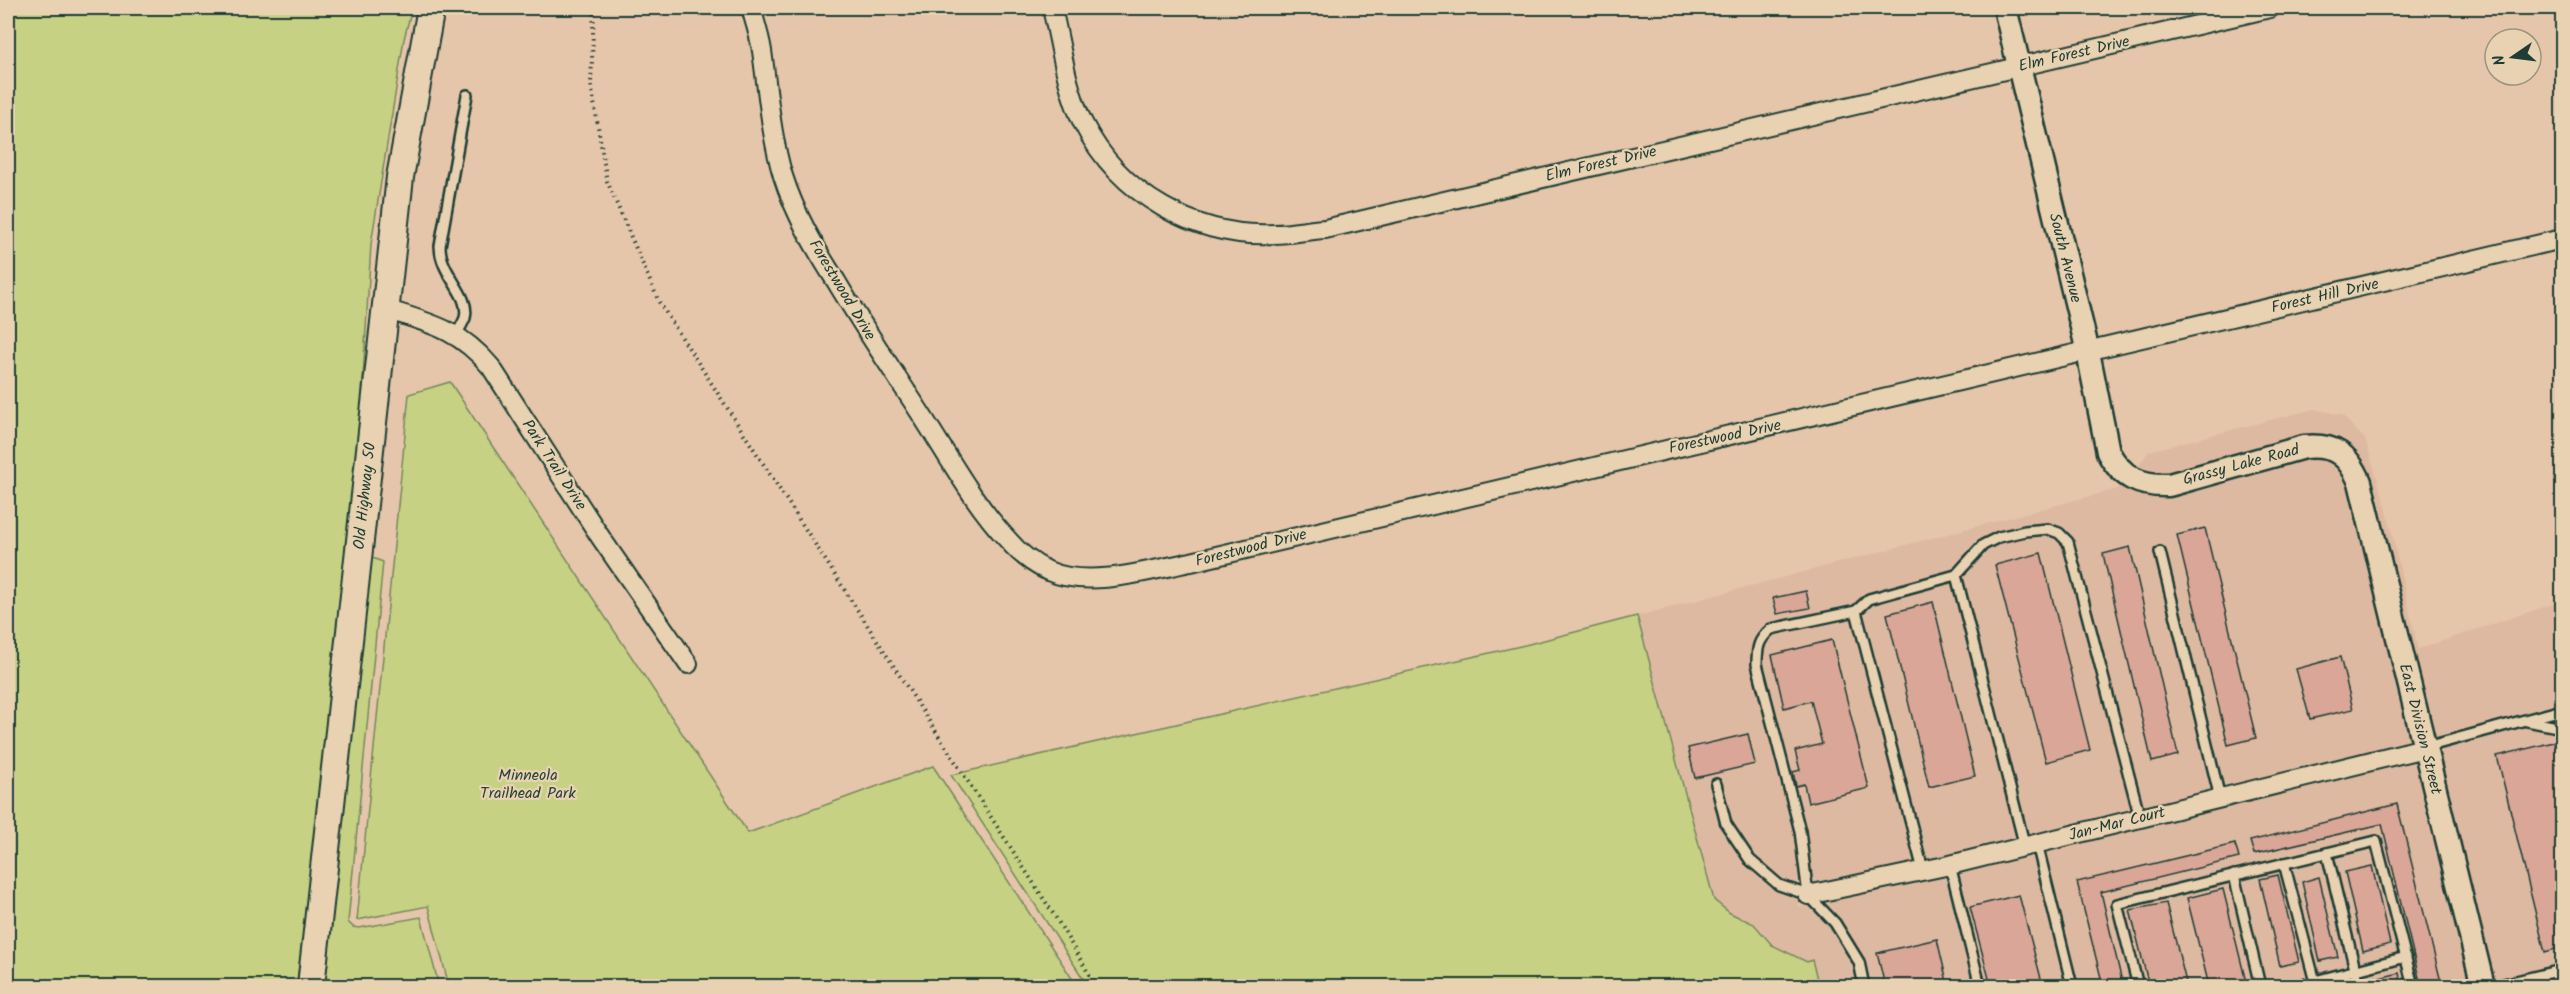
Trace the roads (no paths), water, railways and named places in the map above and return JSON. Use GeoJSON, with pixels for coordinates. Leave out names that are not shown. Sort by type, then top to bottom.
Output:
{"type":"FeatureCollection","features":[{"type":"Feature","properties":{"kind":"main road","name":"Old Highway 50"},"geometry":{"type":"LineString","coordinates":[[312,987],[400,177],[430,8]]}},
{"type":"Feature","properties":{"kind":"street","name":"Forestwood Drive"},"geometry":{"type":"LineString","coordinates":[[751,8],[762,49],[771,125],[783,176],[795,209],[818,252],[982,507],[1009,541],[1026,557],[1048,571],[1067,576],[1091,578],[1122,575],[1191,562],[2088,352]]}},
{"type":"Feature","properties":{"kind":"street","name":"Elm Forest Drive"},"geometry":{"type":"LineString","coordinates":[[1052,8],[1072,95],[1083,123],[1101,151],[1121,175],[1147,198],[1204,226],[1237,232],[1274,234],[1325,229],[2270,8]]}},
{"type":"Feature","properties":{"kind":"street","name":"South Avenue"},"geometry":{"type":"LineString","coordinates":[[2005,8],[2088,352],[2108,452],[2115,465],[2126,476],[2137,482],[2152,485]]}},
{"type":"Feature","properties":{"kind":"street","name":"Forest Hill Drive"},"geometry":{"type":"LineString","coordinates":[[2088,352],[2562,239]]}},
{"type":"Feature","properties":{"kind":"street","name":"Park Trail Drive"},"geometry":{"type":"LineString","coordinates":[[385,309],[430,322],[474,347],[491,367],[601,538],[688,664]]}},
{"type":"Feature","properties":{"kind":"street","name":"Grassy Lake Road"},"geometry":{"type":"LineString","coordinates":[[2152,485],[2169,484],[2304,447],[2320,446],[2334,450],[2345,457],[2356,472]]}},
{"type":"Feature","properties":{"kind":"street","name":"East Division Street"},"geometry":{"type":"LineString","coordinates":[[2356,472],[2483,987]]}},
{"type":"Feature","properties":{"kind":"street","name":"Jan-Mar Court"},"geometry":{"type":"LineString","coordinates":[[1808,895],[1950,865],[2424,748]]}},
{"type":"Feature","properties":{"kind":"lane"},"geometry":{"type":"LineString","coordinates":[[456,335],[465,317],[465,304],[442,264],[440,246],[466,95]]}},
{"type":"Feature","properties":{"kind":"lane"},"geometry":{"type":"LineString","coordinates":[[1808,895],[1800,831],[1757,664],[1757,648],[1763,636],[1771,629],[1856,611],[1869,599],[1956,575],[1983,545],[1999,537],[2025,531],[2048,530],[2059,533],[2068,542],[2140,818]]}},
{"type":"Feature","properties":{"kind":"lane"},"geometry":{"type":"LineString","coordinates":[[2160,552],[2220,798]]}},
{"type":"Feature","properties":{"kind":"lane"},"geometry":{"type":"LineString","coordinates":[[1956,575],[2072,987]]}},
{"type":"Feature","properties":{"kind":"lane"},"geometry":{"type":"LineString","coordinates":[[1856,611],[1923,870]]}},
{"type":"Feature","properties":{"kind":"lane"},"geometry":{"type":"LineString","coordinates":[[2424,748],[2562,710]]}},
{"type":"Feature","properties":{"kind":"lane"},"geometry":{"type":"LineString","coordinates":[[2524,721],[2562,728]]}},
{"type":"Feature","properties":{"kind":"lane"},"geometry":{"type":"LineString","coordinates":[[1716,784],[1726,824],[1750,860],[1779,885],[1808,895],[1836,923],[1859,962],[1864,987]]}},
{"type":"Feature","properties":{"kind":"lane"},"geometry":{"type":"LineString","coordinates":[[2138,987],[2117,904],[2376,841],[2413,987]]}},
{"type":"Feature","properties":{"kind":"lane"},"geometry":{"type":"LineString","coordinates":[[2327,853],[2359,987]]}},
{"type":"Feature","properties":{"kind":"lane"},"geometry":{"type":"LineString","coordinates":[[2284,863],[2315,984],[2355,970],[2406,957]]}},
{"type":"Feature","properties":{"kind":"lane"},"geometry":{"type":"LineString","coordinates":[[1950,865],[1980,987]]}},
{"type":"Feature","properties":{"kind":"lane"},"geometry":{"type":"LineString","coordinates":[[2234,875],[2260,987]]}},
{"type":"Feature","properties":{"kind":"lane"},"geometry":{"type":"LineString","coordinates":[[2495,987],[2562,970]]}},
{"type":"Feature","properties":{"kind":"park label","name":"Minneola Trailhead Park"},"geometry":{"type":"Point","coordinates":[528,784]}}]}
